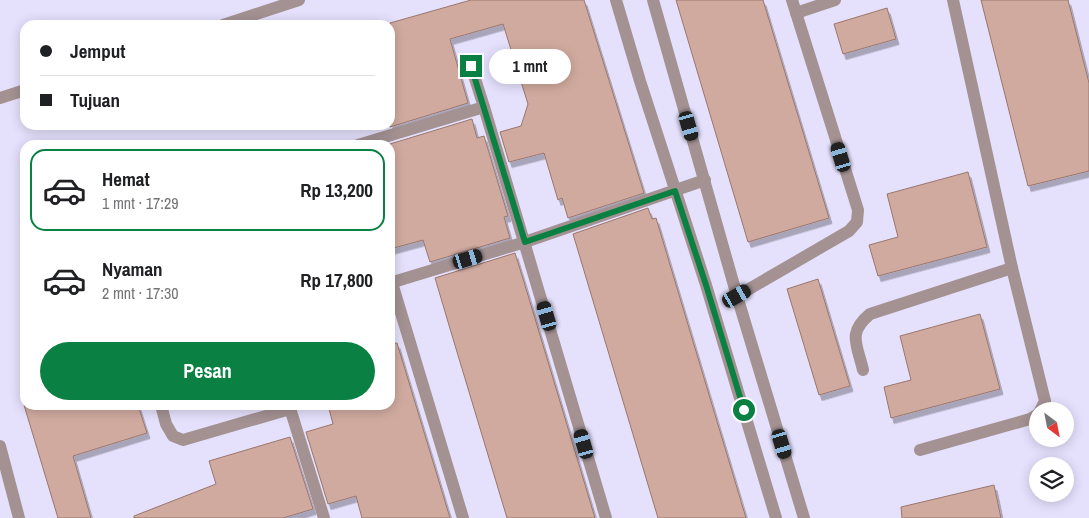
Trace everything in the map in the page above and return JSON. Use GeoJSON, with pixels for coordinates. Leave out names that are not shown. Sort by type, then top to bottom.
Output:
{"type":"FeatureCollection","features":[{"type":"Feature","properties":{"kind":"street"},"geometry":{"type":"LineString","coordinates":[[238,20],[299,0]]}},
{"type":"Feature","properties":{"kind":"street"},"geometry":{"type":"LineString","coordinates":[[616,0],[706,285],[776,518]]}},
{"type":"Feature","properties":{"kind":"street"},"geometry":{"type":"LineString","coordinates":[[653,0],[737,296],[804,518]]}},
{"type":"Feature","properties":{"kind":"street"},"geometry":{"type":"LineString","coordinates":[[737,296],[849,231],[857,222],[858,210],[792,0]]}},
{"type":"Feature","properties":{"kind":"street"},"geometry":{"type":"LineString","coordinates":[[796,14],[835,0]]}},
{"type":"Feature","properties":{"kind":"street"},"geometry":{"type":"LineString","coordinates":[[953,0],[1012,268],[1044,402]]}},
{"type":"Feature","properties":{"kind":"street"},"geometry":{"type":"LineString","coordinates":[[471,66],[606,518]]}},
{"type":"Feature","properties":{"kind":"street"},"geometry":{"type":"LineString","coordinates":[[0,98],[20,92]]}},
{"type":"Feature","properties":{"kind":"street"},"geometry":{"type":"LineString","coordinates":[[375,140],[484,107]]}},
{"type":"Feature","properties":{"kind":"street"},"geometry":{"type":"LineString","coordinates":[[395,282],[525,242],[705,180]]}},
{"type":"Feature","properties":{"kind":"street"},"geometry":{"type":"LineString","coordinates":[[863,370],[855,334],[859,324],[870,314],[1012,268]]}},
{"type":"Feature","properties":{"kind":"street"},"geometry":{"type":"LineString","coordinates":[[395,296],[463,518]]}},
{"type":"Feature","properties":{"kind":"street"},"geometry":{"type":"LineString","coordinates":[[162,410],[166,424],[173,436],[183,440],[280,410]]}},
{"type":"Feature","properties":{"kind":"street"},"geometry":{"type":"LineString","coordinates":[[291,410],[324,518]]}},
{"type":"Feature","properties":{"kind":"street"},"geometry":{"type":"LineString","coordinates":[[920,450],[1029,419]]}},
{"type":"Feature","properties":{"kind":"street"},"geometry":{"type":"LineString","coordinates":[[0,446],[19,518]]}},
{"type":"Feature","properties":{"kind":"building"},"geometry":{"type":"Polygon","coordinates":[[[471,0],[584,0],[644,193],[568,218],[562,198],[558,200],[544,153],[509,162],[500,132],[521,126],[528,104],[503,24],[450,39],[468,103],[395,125],[395,22],[471,0]]]}},
{"type":"Feature","properties":{"kind":"building"},"geometry":{"type":"Polygon","coordinates":[[[676,0],[763,0],[829,218],[748,242],[676,0]]]}},
{"type":"Feature","properties":{"kind":"building"},"geometry":{"type":"Polygon","coordinates":[[[981,0],[1068,0],[1089,83],[1089,171],[1028,186],[981,0]]]}},
{"type":"Feature","properties":{"kind":"building"},"geometry":{"type":"Polygon","coordinates":[[[887,8],[896,39],[843,54],[834,24],[887,8]]]}},
{"type":"Feature","properties":{"kind":"building"},"geometry":{"type":"Polygon","coordinates":[[[472,119],[477,138],[484,136],[508,216],[504,217],[510,238],[430,262],[423,240],[395,248],[395,142],[472,119]]]}},
{"type":"Feature","properties":{"kind":"building"},"geometry":{"type":"Polygon","coordinates":[[[968,172],[987,247],[878,276],[869,245],[898,237],[887,194],[968,172]]]}},
{"type":"Feature","properties":{"kind":"building"},"geometry":{"type":"Polygon","coordinates":[[[648,208],[652,219],[656,218],[746,518],[658,518],[573,234],[648,208]]]}},
{"type":"Feature","properties":{"kind":"building"},"geometry":{"type":"Polygon","coordinates":[[[515,253],[595,518],[507,518],[435,278],[515,253]]]}},
{"type":"Feature","properties":{"kind":"building"},"geometry":{"type":"Polygon","coordinates":[[[818,279],[850,386],[819,395],[787,289],[818,279]]]}},
{"type":"Feature","properties":{"kind":"building"},"geometry":{"type":"Polygon","coordinates":[[[980,314],[1000,389],[891,418],[884,387],[911,380],[900,336],[980,314]]]}},
{"type":"Feature","properties":{"kind":"building"},"geometry":{"type":"Polygon","coordinates":[[[395,343],[397,343],[450,518],[362,518],[356,496],[328,504],[306,432],[333,424],[329,410],[395,410],[395,343]]]}},
{"type":"Feature","properties":{"kind":"building"},"geometry":{"type":"Polygon","coordinates":[[[26,410],[140,410],[147,433],[73,456],[91,518],[58,518],[26,410]]]}},
{"type":"Feature","properties":{"kind":"building"},"geometry":{"type":"Polygon","coordinates":[[[290,437],[313,509],[283,518],[134,518],[134,516],[216,484],[209,461],[290,437]]]}},
{"type":"Feature","properties":{"kind":"building"},"geometry":{"type":"Polygon","coordinates":[[[994,485],[1001,518],[902,518],[901,507],[994,485]]]}},
{"type":"Feature","properties":{"kind":"route"},"geometry":{"type":"LineString","coordinates":[[471,66],[525,242],[675,191],[744,410]]}}]}
